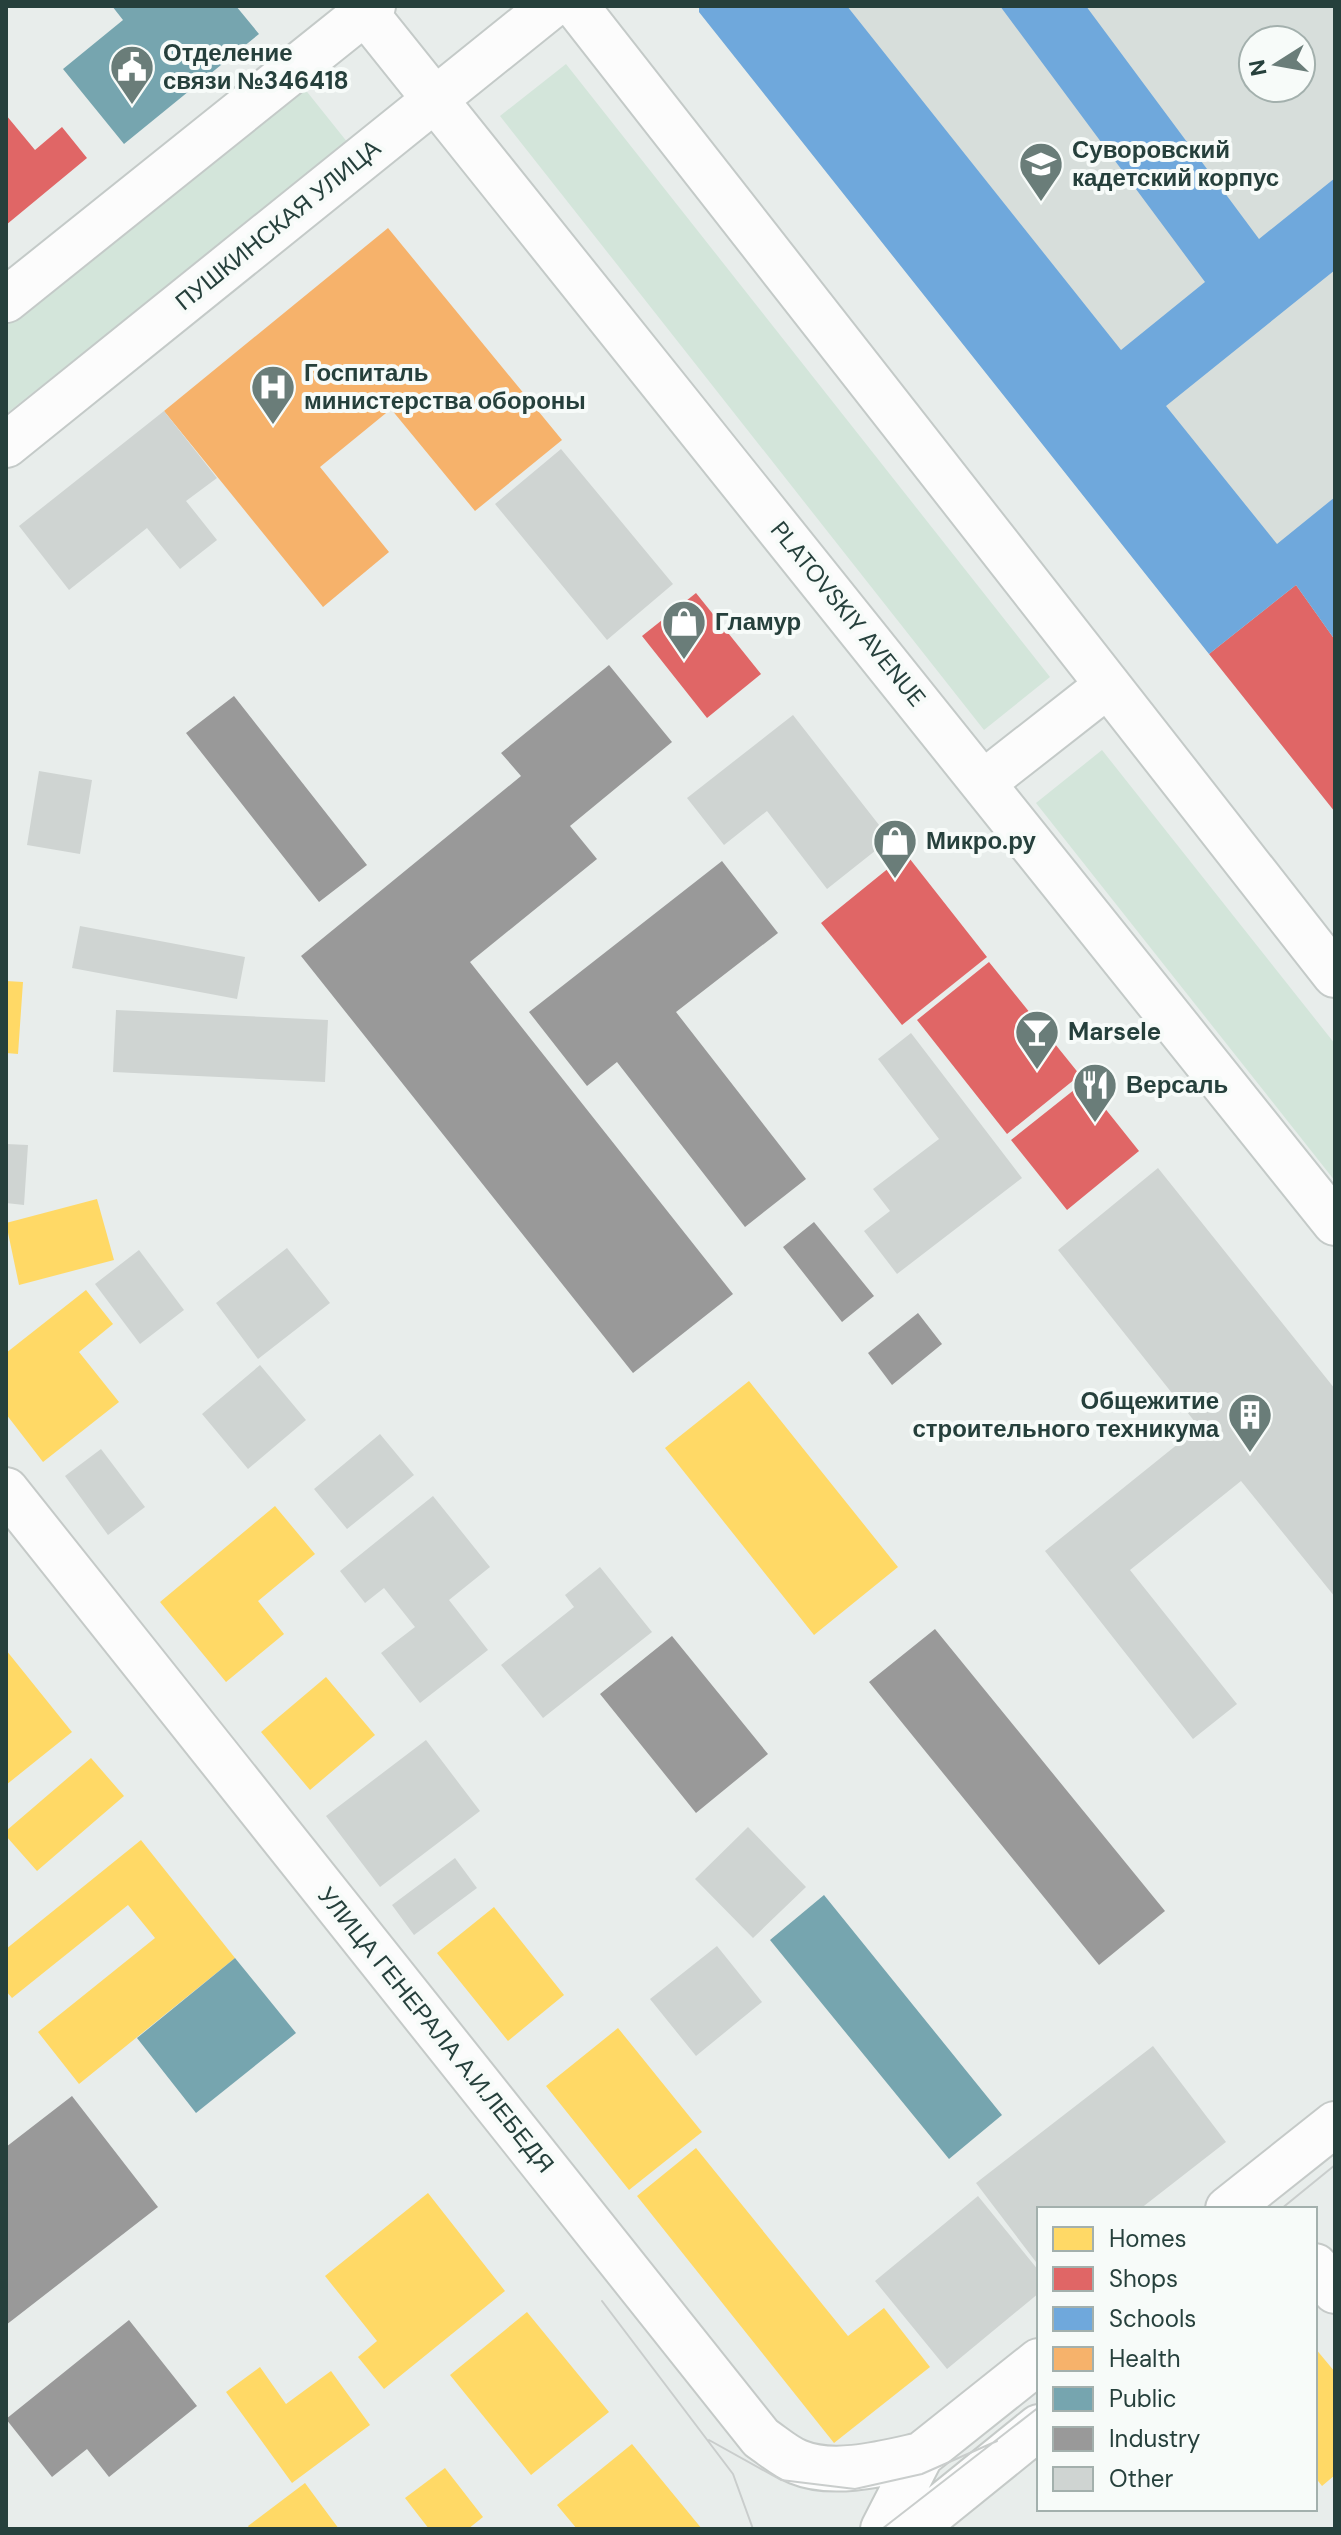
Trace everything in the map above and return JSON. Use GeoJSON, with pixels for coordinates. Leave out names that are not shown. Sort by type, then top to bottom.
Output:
{"type":"FeatureCollection","features":[{"type":"Feature","properties":{"kind":"main road","name":"ПУШКИНСКАЯ УЛИЦА"},"geometry":{"type":"LineString","coordinates":[[6,445],[551,6]]}},
{"type":"Feature","properties":{"kind":"main road"},"geometry":{"type":"LineString","coordinates":[[576,6],[1335,975]]}},
{"type":"Feature","properties":{"kind":"main road","name":"PLATOVSKIY AVENUE"},"geometry":{"type":"LineString","coordinates":[[366,8],[1335,1223]]}},
{"type":"Feature","properties":{"kind":"main road"},"geometry":{"type":"LineString","coordinates":[[6,300],[366,8]]}},
{"type":"Feature","properties":{"kind":"main road"},"geometry":{"type":"LineString","coordinates":[[983,783],[1108,685]]}},
{"type":"Feature","properties":{"kind":"main road","name":"УЛИЦА ГЕНЕРАЛА А.И.ЛЕБЕДЯ"},"geometry":{"type":"LineString","coordinates":[[6,1490],[761,2438],[799,2463],[827,2467],[874,2465],[921,2455]]}},
{"type":"Feature","properties":{"kind":"main road"},"geometry":{"type":"LineString","coordinates":[[1252,2202],[1335,2124]]}},
{"type":"Feature","properties":{"kind":"main road"},"geometry":{"type":"LineString","coordinates":[[1317,2268],[1335,2291]]}},
{"type":"Feature","properties":{"kind":"main road"},"geometry":{"type":"LineString","coordinates":[[883,2529],[921,2455],[1037,2363]]}},
{"type":"Feature","properties":{"kind":"main road"},"geometry":{"type":"LineString","coordinates":[[913,2529],[1037,2429]]}},
{"type":"Feature","properties":{"kind":"shaded area"},"geometry":{"type":"Polygon","coordinates":[[[699,6],[1335,6],[1335,812],[699,12],[699,6]]]}},
{"type":"Feature","properties":{"kind":"green space"},"geometry":{"type":"Polygon","coordinates":[[[566,64],[1050,677],[984,730],[500,116],[566,64]]]}},
{"type":"Feature","properties":{"kind":"green space"},"geometry":{"type":"Polygon","coordinates":[[[300,83],[348,143],[6,414],[6,316],[300,83]]]}},
{"type":"Feature","properties":{"kind":"green space"},"geometry":{"type":"Polygon","coordinates":[[[1102,750],[1335,1044],[1335,1181],[1036,803],[1102,750]]]}},
{"type":"Feature","properties":{"kind":"building: Homes"},"geometry":{"type":"Polygon","coordinates":[[[6,981],[23,982],[18,1054],[6,1053],[6,981]]]}},
{"type":"Feature","properties":{"kind":"building: Homes"},"geometry":{"type":"Polygon","coordinates":[[[97,1199],[114,1260],[19,1285],[6,1223],[97,1199]]]}},
{"type":"Feature","properties":{"kind":"building: Homes"},"geometry":{"type":"Polygon","coordinates":[[[86,1290],[113,1324],[79,1352],[119,1402],[43,1462],[6,1414],[6,1353],[86,1290]]]}},
{"type":"Feature","properties":{"kind":"building: Homes"},"geometry":{"type":"Polygon","coordinates":[[[749,1381],[898,1567],[814,1635],[665,1448],[749,1381]]]}},
{"type":"Feature","properties":{"kind":"building: Homes"},"geometry":{"type":"Polygon","coordinates":[[[275,1506],[315,1554],[258,1601],[284,1634],[226,1682],[160,1602],[275,1506]]]}},
{"type":"Feature","properties":{"kind":"building: Homes"},"geometry":{"type":"Polygon","coordinates":[[[6,1650],[72,1732],[6,1785],[6,1650]]]}},
{"type":"Feature","properties":{"kind":"building: Homes"},"geometry":{"type":"Polygon","coordinates":[[[326,1677],[375,1735],[310,1790],[261,1732],[326,1677]]]}},
{"type":"Feature","properties":{"kind":"building: Homes"},"geometry":{"type":"Polygon","coordinates":[[[91,1758],[124,1796],[37,1871],[6,1836],[6,1831],[91,1758]]]}},
{"type":"Feature","properties":{"kind":"building: Homes"},"geometry":{"type":"Polygon","coordinates":[[[141,1840],[235,1958],[79,2084],[38,2032],[155,1938],[128,1905],[12,1998],[6,1991],[6,1949],[141,1840]]]}},
{"type":"Feature","properties":{"kind":"building: Homes"},"geometry":{"type":"Polygon","coordinates":[[[494,1907],[564,1995],[508,2041],[437,1953],[494,1907]]]}},
{"type":"Feature","properties":{"kind":"building: Homes"},"geometry":{"type":"Polygon","coordinates":[[[618,2028],[702,2132],[629,2190],[546,2086],[618,2028]]]}},
{"type":"Feature","properties":{"kind":"building: Homes"},"geometry":{"type":"Polygon","coordinates":[[[696,2148],[848,2336],[884,2308],[930,2367],[834,2443],[637,2196],[696,2148]]]}},
{"type":"Feature","properties":{"kind":"building: Homes"},"geometry":{"type":"Polygon","coordinates":[[[428,2193],[505,2291],[384,2389],[358,2357],[377,2341],[325,2276],[428,2193]]]}},
{"type":"Feature","properties":{"kind":"building: Homes"},"geometry":{"type":"Polygon","coordinates":[[[527,2312],[609,2412],[531,2475],[450,2375],[527,2312]]]}},
{"type":"Feature","properties":{"kind":"building: Homes"},"geometry":{"type":"Polygon","coordinates":[[[1317,2350],[1335,2372],[1335,2475],[1322,2486],[1317,2480],[1317,2350]]]}},
{"type":"Feature","properties":{"kind":"building: Homes"},"geometry":{"type":"Polygon","coordinates":[[[260,2367],[286,2404],[331,2371],[370,2425],[292,2483],[226,2392],[260,2367]]]}},
{"type":"Feature","properties":{"kind":"building: Homes"},"geometry":{"type":"Polygon","coordinates":[[[632,2444],[702,2529],[577,2529],[557,2505],[632,2444]]]}},
{"type":"Feature","properties":{"kind":"building: Homes"},"geometry":{"type":"Polygon","coordinates":[[[445,2468],[483,2517],[468,2529],[429,2529],[405,2498],[445,2468]]]}},
{"type":"Feature","properties":{"kind":"building: Homes"},"geometry":{"type":"Polygon","coordinates":[[[305,2483],[339,2529],[250,2529],[248,2526],[305,2483]]]}},
{"type":"Feature","properties":{"kind":"building: Shops"},"geometry":{"type":"Polygon","coordinates":[[[6,115],[35,150],[62,127],[87,158],[6,225],[6,115]]]}},
{"type":"Feature","properties":{"kind":"building: Shops"},"geometry":{"type":"Polygon","coordinates":[[[1296,585],[1335,640],[1335,812],[1209,654],[1296,585]]]}},
{"type":"Feature","properties":{"kind":"building: Shops"},"geometry":{"type":"Polygon","coordinates":[[[696,593],[761,674],[707,718],[642,636],[696,593]]]}},
{"type":"Feature","properties":{"kind":"building: Shops"},"geometry":{"type":"Polygon","coordinates":[[[906,854],[987,957],[902,1025],[821,923],[906,854]]]}},
{"type":"Feature","properties":{"kind":"building: Shops"},"geometry":{"type":"Polygon","coordinates":[[[989,962],[1080,1075],[1007,1134],[917,1020],[989,962]]]}},
{"type":"Feature","properties":{"kind":"building: Shops"},"geometry":{"type":"Polygon","coordinates":[[[1084,1082],[1139,1151],[1067,1210],[1011,1140],[1084,1082]]]}},
{"type":"Feature","properties":{"kind":"building: Schools"},"geometry":{"type":"Polygon","coordinates":[[[699,6],[847,6],[1121,350],[1205,282],[1000,6],[1086,6],[1259,239],[1335,178],[1335,270],[1166,406],[1277,544],[1335,497],[1335,640],[1296,585],[1209,654],[699,12],[699,6]]]}},
{"type":"Feature","properties":{"kind":"building: Health","name":"Госпиталь министерства обороны"},"geometry":{"type":"Polygon","coordinates":[[[388,228],[562,440],[475,511],[391,409],[320,467],[389,552],[323,607],[164,411],[388,228]]]}},
{"type":"Feature","properties":{"kind":"building: Public","name":"Отделение связи №346418"},"geometry":{"type":"Polygon","coordinates":[[[112,6],[236,6],[259,34],[124,144],[63,69],[123,20],[112,6]]]}},
{"type":"Feature","properties":{"kind":"building: Public"},"geometry":{"type":"Polygon","coordinates":[[[824,1895],[1002,2115],[949,2159],[770,1940],[824,1895]]]}},
{"type":"Feature","properties":{"kind":"building: Public"},"geometry":{"type":"Polygon","coordinates":[[[235,1958],[296,2033],[196,2113],[137,2038],[235,1958]]]}},
{"type":"Feature","properties":{"kind":"building: Industry"},"geometry":{"type":"Polygon","coordinates":[[[609,665],[672,742],[570,826],[597,859],[470,962],[733,1294],[633,1373],[301,956],[521,776],[501,753],[609,665]]]}},
{"type":"Feature","properties":{"kind":"building: Industry"},"geometry":{"type":"Polygon","coordinates":[[[234,696],[367,865],[319,902],[186,733],[234,696]]]}},
{"type":"Feature","properties":{"kind":"building: Industry"},"geometry":{"type":"Polygon","coordinates":[[[722,861],[778,933],[676,1012],[806,1179],[745,1227],[617,1062],[587,1086],[529,1012],[722,861]]]}},
{"type":"Feature","properties":{"kind":"building: Industry"},"geometry":{"type":"Polygon","coordinates":[[[814,1222],[874,1296],[842,1322],[783,1247],[814,1222]]]}},
{"type":"Feature","properties":{"kind":"building: Industry"},"geometry":{"type":"Polygon","coordinates":[[[918,1313],[942,1344],[892,1385],[868,1353],[918,1313]]]}},
{"type":"Feature","properties":{"kind":"building: Industry"},"geometry":{"type":"Polygon","coordinates":[[[935,1629],[1165,1911],[1099,1965],[869,1682],[935,1629]]]}},
{"type":"Feature","properties":{"kind":"building: Industry"},"geometry":{"type":"Polygon","coordinates":[[[672,1636],[768,1754],[696,1813],[600,1694],[672,1636]]]}},
{"type":"Feature","properties":{"kind":"building: Industry"},"geometry":{"type":"Polygon","coordinates":[[[72,2096],[158,2207],[6,2325],[6,2147],[72,2096]]]}},
{"type":"Feature","properties":{"kind":"building: Industry"},"geometry":{"type":"Polygon","coordinates":[[[129,2320],[197,2406],[109,2477],[87,2449],[52,2477],[6,2419],[129,2320]]]}},
{"type":"Feature","properties":{"kind":"building: Other"},"geometry":{"type":"Polygon","coordinates":[[[164,411],[217,478],[186,501],[217,540],[180,569],[147,528],[69,590],[19,526],[164,411]]]}},
{"type":"Feature","properties":{"kind":"building: Other"},"geometry":{"type":"Polygon","coordinates":[[[561,449],[673,584],[607,640],[495,504],[561,449]]]}},
{"type":"Feature","properties":{"kind":"building: Other"},"geometry":{"type":"Polygon","coordinates":[[[793,715],[890,839],[827,889],[767,811],[724,845],[687,798],[793,715]]]}},
{"type":"Feature","properties":{"kind":"building: Other"},"geometry":{"type":"Polygon","coordinates":[[[39,771],[92,780],[80,854],[27,845],[39,771]]]}},
{"type":"Feature","properties":{"kind":"building: Other"},"geometry":{"type":"Polygon","coordinates":[[[80,926],[245,957],[237,999],[72,968],[80,926]]]}},
{"type":"Feature","properties":{"kind":"building: Other"},"geometry":{"type":"Polygon","coordinates":[[[116,1010],[328,1020],[325,1082],[113,1072],[116,1010]]]}},
{"type":"Feature","properties":{"kind":"building: Other"},"geometry":{"type":"Polygon","coordinates":[[[911,1033],[1022,1178],[897,1274],[864,1231],[890,1211],[873,1189],[939,1139],[878,1059],[911,1033]]]}},
{"type":"Feature","properties":{"kind":"building: Other"},"geometry":{"type":"Polygon","coordinates":[[[6,1144],[28,1145],[24,1205],[6,1203],[6,1144]]]}},
{"type":"Feature","properties":{"kind":"building: Other","name":"Общежитие строительного техникума"},"geometry":{"type":"Polygon","coordinates":[[[1158,1168],[1335,1389],[1335,1597],[1241,1481],[1130,1570],[1237,1704],[1193,1739],[1045,1551],[1199,1427],[1058,1250],[1158,1168]]]}},
{"type":"Feature","properties":{"kind":"building: Other"},"geometry":{"type":"Polygon","coordinates":[[[287,1248],[330,1303],[258,1359],[216,1303],[287,1248]]]}},
{"type":"Feature","properties":{"kind":"building: Other"},"geometry":{"type":"Polygon","coordinates":[[[139,1250],[184,1310],[140,1344],[95,1284],[139,1250]]]}},
{"type":"Feature","properties":{"kind":"building: Other"},"geometry":{"type":"Polygon","coordinates":[[[260,1365],[306,1420],[248,1469],[202,1414],[260,1365]]]}},
{"type":"Feature","properties":{"kind":"building: Other"},"geometry":{"type":"Polygon","coordinates":[[[380,1434],[414,1475],[347,1529],[314,1489],[380,1434]]]}},
{"type":"Feature","properties":{"kind":"building: Other"},"geometry":{"type":"Polygon","coordinates":[[[101,1449],[145,1507],[108,1535],[65,1476],[101,1449]]]}},
{"type":"Feature","properties":{"kind":"building: Other"},"geometry":{"type":"Polygon","coordinates":[[[433,1496],[490,1567],[449,1600],[488,1650],[420,1703],[381,1653],[415,1627],[384,1588],[365,1603],[340,1571],[433,1496]]]}},
{"type":"Feature","properties":{"kind":"building: Other"},"geometry":{"type":"Polygon","coordinates":[[[600,1567],[652,1632],[543,1718],[501,1665],[574,1607],[565,1595],[600,1567]]]}},
{"type":"Feature","properties":{"kind":"building: Other"},"geometry":{"type":"Polygon","coordinates":[[[426,1740],[480,1811],[380,1887],[326,1816],[426,1740]]]}},
{"type":"Feature","properties":{"kind":"building: Other"},"geometry":{"type":"Polygon","coordinates":[[[748,1827],[806,1887],[753,1938],[695,1879],[748,1827]]]}},
{"type":"Feature","properties":{"kind":"building: Other"},"geometry":{"type":"Polygon","coordinates":[[[455,1858],[477,1888],[414,1935],[392,1905],[455,1858]]]}},
{"type":"Feature","properties":{"kind":"building: Other"},"geometry":{"type":"Polygon","coordinates":[[[717,1946],[762,2002],[696,2056],[650,1999],[717,1946]]]}},
{"type":"Feature","properties":{"kind":"building: Other"},"geometry":{"type":"Polygon","coordinates":[[[1153,2046],[1226,2142],[1143,2207],[1037,2207],[1037,2263],[976,2183],[1153,2046]]]}},
{"type":"Feature","properties":{"kind":"building: Other"},"geometry":{"type":"Polygon","coordinates":[[[978,2196],[1037,2269],[1037,2295],[947,2369],[875,2281],[978,2196]]]}},
{"type":"Feature","properties":{"kind":"tram line"},"geometry":{"type":"LineString","coordinates":[[1283,2207],[1335,2165]]}},
{"type":"Feature","properties":{"kind":"tram line"},"geometry":{"type":"LineString","coordinates":[[602,2301],[733,2474],[753,2529]]}},
{"type":"Feature","properties":{"kind":"tram line"},"geometry":{"type":"LineString","coordinates":[[882,2529],[1037,2409]]}},
{"type":"Feature","properties":{"kind":"tram line"},"geometry":{"type":"LineString","coordinates":[[709,2440],[781,2480],[855,2489],[922,2474],[997,2441]]}},
{"type":"Feature","properties":{"kind":"place","name":"Отделение связи №346418"},"geometry":{"type":"Point","coordinates":[132,106]}},
{"type":"Feature","properties":{"kind":"place","name":"Суворовский кадетский корпус"},"geometry":{"type":"Point","coordinates":[1041,203]}},
{"type":"Feature","properties":{"kind":"place","name":"Госпиталь министерства обороны"},"geometry":{"type":"Point","coordinates":[273,426]}},
{"type":"Feature","properties":{"kind":"place","name":"Гламур"},"geometry":{"type":"Point","coordinates":[684,661]}},
{"type":"Feature","properties":{"kind":"place","name":"Микро.ру"},"geometry":{"type":"Point","coordinates":[895,880]}},
{"type":"Feature","properties":{"kind":"place","name":"Marsele"},"geometry":{"type":"Point","coordinates":[1037,1071]}},
{"type":"Feature","properties":{"kind":"place","name":"Версаль"},"geometry":{"type":"Point","coordinates":[1095,1124]}},
{"type":"Feature","properties":{"kind":"place","name":"Общежитие строительного техникума"},"geometry":{"type":"Point","coordinates":[1250,1454]}}]}
